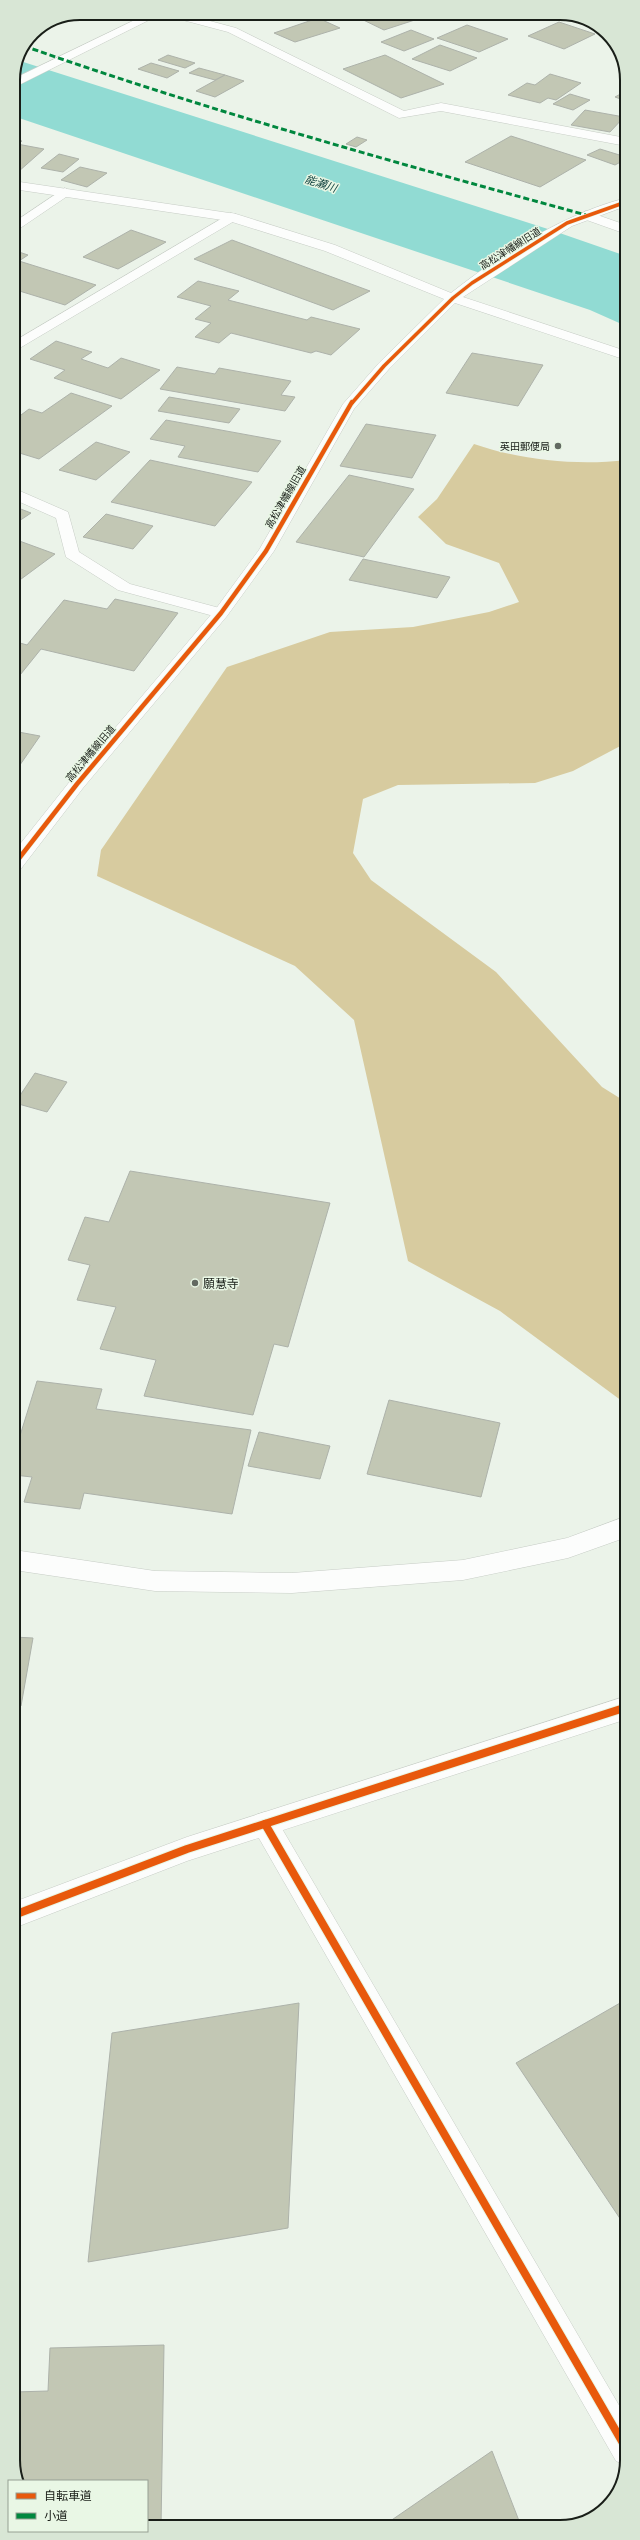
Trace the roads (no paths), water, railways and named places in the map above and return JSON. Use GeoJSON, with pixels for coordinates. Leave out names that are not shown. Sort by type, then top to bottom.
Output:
{"type":"FeatureCollection","features":[{"type":"Feature","properties":{"kind":"street"},"geometry":{"type":"LineString","coordinates":[[20,81],[144,20]]}},
{"type":"Feature","properties":{"kind":"street"},"geometry":{"type":"LineString","coordinates":[[194,20],[232,30],[403,115],[441,107],[620,141]]}},
{"type":"Feature","properties":{"kind":"street"},"geometry":{"type":"LineString","coordinates":[[20,186],[231,217],[330,248],[453,298],[620,354]]}},
{"type":"Feature","properties":{"kind":"street"},"geometry":{"type":"LineString","coordinates":[[20,224],[65,192]]}},
{"type":"Feature","properties":{"kind":"street","name":"高松津幡線旧道"},"geometry":{"type":"LineString","coordinates":[[20,857],[77,784],[221,613],[266,551],[348,407],[384,366],[453,298],[472,283],[567,223],[620,204]]}},
{"type":"Feature","properties":{"kind":"street"},"geometry":{"type":"LineString","coordinates":[[586,215],[620,228]]}},
{"type":"Feature","properties":{"kind":"street"},"geometry":{"type":"LineString","coordinates":[[20,344],[231,217]]}},
{"type":"Feature","properties":{"kind":"street"},"geometry":{"type":"LineString","coordinates":[[20,496],[63,515],[72,554],[124,587],[221,613]]}},
{"type":"Feature","properties":{"kind":"street"},"geometry":{"type":"LineString","coordinates":[[20,1561],[155,1581],[292,1583],[463,1570],[568,1548],[620,1528]]}},
{"type":"Feature","properties":{"kind":"street"},"geometry":{"type":"LineString","coordinates":[[20,1913],[187,1849],[620,1709]]}},
{"type":"Feature","properties":{"kind":"street"},"geometry":{"type":"LineString","coordinates":[[265,1824],[620,2438]]}},
{"type":"Feature","properties":{"kind":"water","name":"能瀬川"},"geometry":{"type":"Polygon","coordinates":[[[23,62],[551,230],[620,254],[620,323],[590,310],[20,118],[20,80],[23,62]]]}},
{"type":"Feature","properties":{"kind":"place","name":"英田郵便局"},"geometry":{"type":"Point","coordinates":[558,446]}},
{"type":"Feature","properties":{"kind":"place","name":"願慧寺"},"geometry":{"type":"Point","coordinates":[195,1283]}}]}
